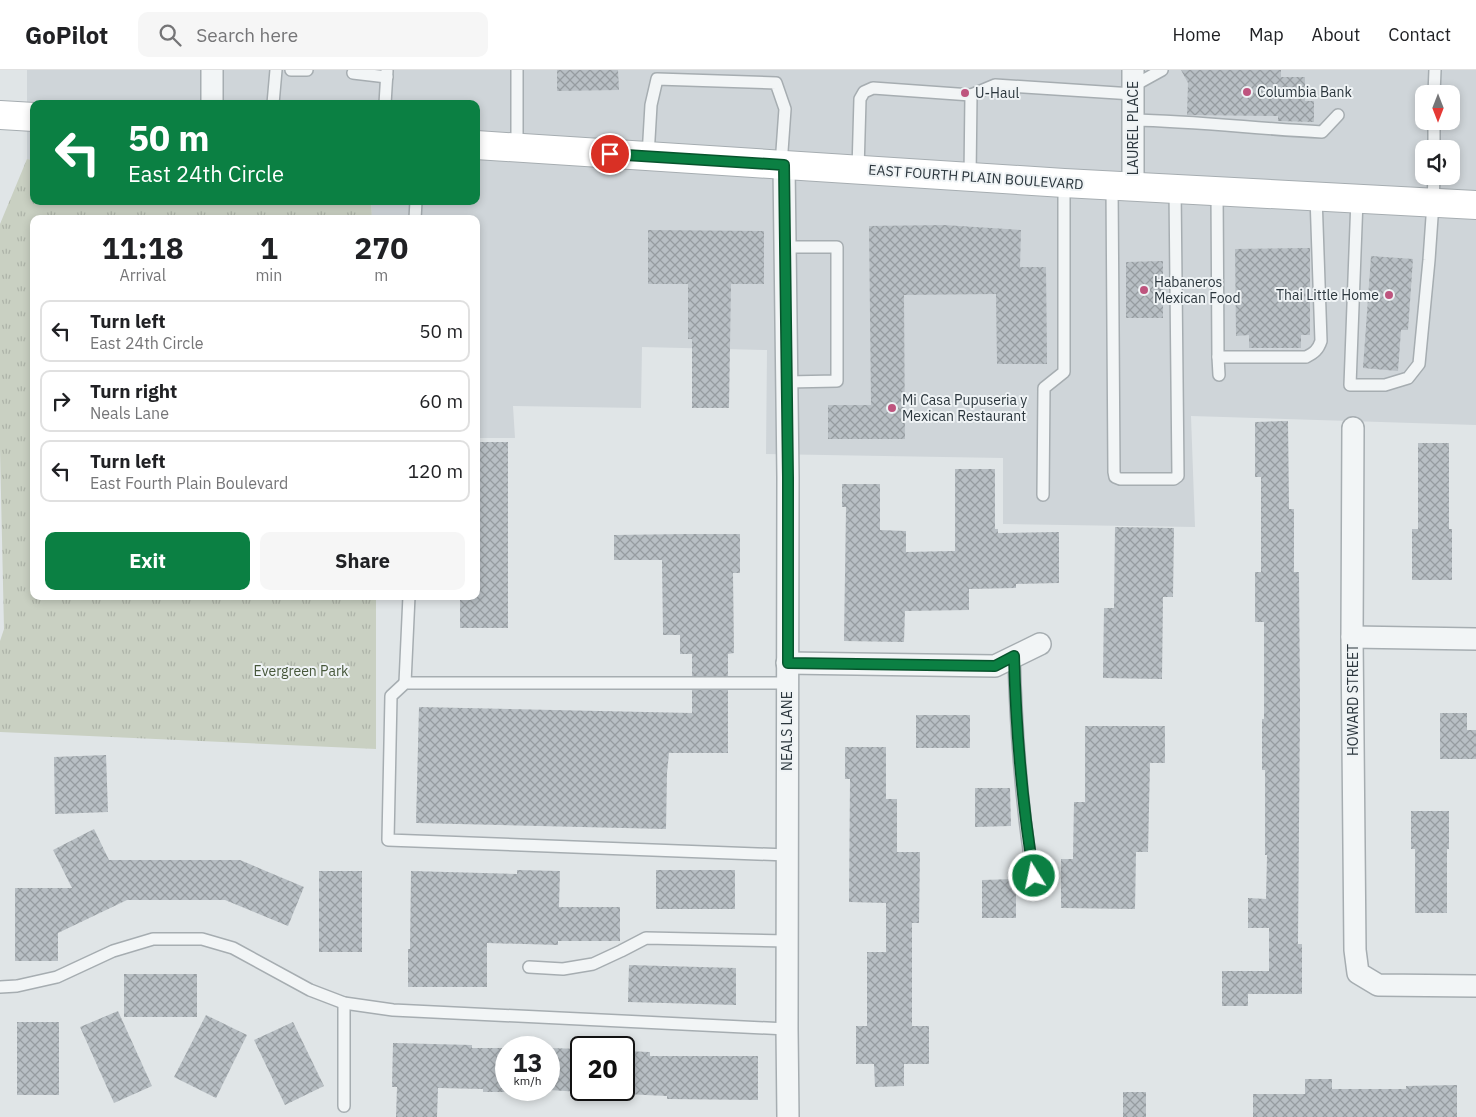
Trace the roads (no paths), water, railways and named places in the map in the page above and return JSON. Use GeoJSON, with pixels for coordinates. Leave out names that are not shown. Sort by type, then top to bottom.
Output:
{"type":"FeatureCollection","features":[{"type":"Feature","properties":{"kind":"main road"},"geometry":{"type":"LineString","coordinates":[[0,115],[30,117]]}},
{"type":"Feature","properties":{"kind":"main road","name":"EAST FOURTH PLAIN BOULEVARD"},"geometry":{"type":"LineString","coordinates":[[480,145],[1064,183],[1476,205]]}},
{"type":"Feature","properties":{"kind":"street"},"geometry":{"type":"LineString","coordinates":[[212,70],[212,100]]}},
{"type":"Feature","properties":{"kind":"street","name":"LAUREL PLACE"},"geometry":{"type":"LineString","coordinates":[[1122,186],[1133,120],[1133,83]]}},
{"type":"Feature","properties":{"kind":"street","name":"NEALS LANE"},"geometry":{"type":"LineString","coordinates":[[783,165],[788,673],[788,1117]]}},
{"type":"Feature","properties":{"kind":"street","name":"HOWARD STREET"},"geometry":{"type":"LineString","coordinates":[[1353,428],[1352,637],[1355,950],[1358,973],[1378,984],[1476,986]]}},
{"type":"Feature","properties":{"kind":"street"},"geometry":{"type":"LineString","coordinates":[[1352,637],[1476,639]]}},
{"type":"Feature","properties":{"kind":"street"},"geometry":{"type":"LineString","coordinates":[[788,673],[995,666],[1040,644]]}},
{"type":"Feature","properties":{"kind":"lane"},"geometry":{"type":"LineString","coordinates":[[273,100],[276,70]]}},
{"type":"Feature","properties":{"kind":"lane"},"geometry":{"type":"LineString","coordinates":[[291,70],[307,70]]}},
{"type":"Feature","properties":{"kind":"lane"},"geometry":{"type":"LineString","coordinates":[[517,70],[517,148]]}},
{"type":"Feature","properties":{"kind":"lane"},"geometry":{"type":"LineString","coordinates":[[858,170],[860,99],[864,92],[873,88],[971,95],[995,85],[1133,83],[1162,70]]}},
{"type":"Feature","properties":{"kind":"lane"},"geometry":{"type":"LineString","coordinates":[[1434,85],[1435,70]]}},
{"type":"Feature","properties":{"kind":"lane"},"geometry":{"type":"LineString","coordinates":[[353,73],[387,74],[385,100]]}},
{"type":"Feature","properties":{"kind":"lane"},"geometry":{"type":"LineString","coordinates":[[648,156],[651,105],[657,79],[776,82],[785,109],[783,165]]}},
{"type":"Feature","properties":{"kind":"lane"},"geometry":{"type":"LineString","coordinates":[[970,177],[971,95]]}},
{"type":"Feature","properties":{"kind":"lane"},"geometry":{"type":"LineString","coordinates":[[1133,120],[1177,120],[1267,130],[1322,132],[1338,115]]}},
{"type":"Feature","properties":{"kind":"lane"},"geometry":{"type":"LineString","coordinates":[[1043,495],[1044,388],[1064,372],[1064,183]]}},
{"type":"Feature","properties":{"kind":"lane"},"geometry":{"type":"LineString","coordinates":[[1357,199],[1350,385],[1385,384],[1408,378],[1419,364],[1434,185]]}},
{"type":"Feature","properties":{"kind":"lane"},"geometry":{"type":"LineString","coordinates":[[1122,186],[1114,472],[1115,478],[1120,479],[1174,479],[1178,476],[1175,188]]}},
{"type":"Feature","properties":{"kind":"lane"},"geometry":{"type":"LineString","coordinates":[[1217,191],[1219,375]]}},
{"type":"Feature","properties":{"kind":"lane"},"geometry":{"type":"LineString","coordinates":[[1218,357],[1306,357],[1318,349],[1322,341],[1316,196]]}},
{"type":"Feature","properties":{"kind":"lane"},"geometry":{"type":"LineString","coordinates":[[785,247],[837,247],[837,381],[786,382]]}},
{"type":"Feature","properties":{"kind":"lane"},"geometry":{"type":"LineString","coordinates":[[406,682],[409,600]]}},
{"type":"Feature","properties":{"kind":"lane"},"geometry":{"type":"LineString","coordinates":[[1014,656],[1020,774],[1026,833],[1034,876]]}},
{"type":"Feature","properties":{"kind":"lane"},"geometry":{"type":"LineString","coordinates":[[788,673],[406,682],[391,696],[388,840],[788,855]]}},
{"type":"Feature","properties":{"kind":"lane"},"geometry":{"type":"LineString","coordinates":[[529,967],[563,969],[592,964],[621,952],[646,938],[787,941]]}},
{"type":"Feature","properties":{"kind":"lane"},"geometry":{"type":"LineString","coordinates":[[0,987],[16,986],[57,977],[113,950],[152,939],[202,939],[233,948],[310,990],[344,1003],[393,1010],[787,1029]]}},
{"type":"Feature","properties":{"kind":"lane"},"geometry":{"type":"LineString","coordinates":[[344,1003],[344,1106]]}},
{"type":"Feature","properties":{"kind":"place","name":"Columbia Bank"},"geometry":{"type":"Point","coordinates":[1247,92]}},
{"type":"Feature","properties":{"kind":"place","name":"U-Haul"},"geometry":{"type":"Point","coordinates":[965,93]}},
{"type":"Feature","properties":{"kind":"place","name":"Habaneros Mexican Food"},"geometry":{"type":"Point","coordinates":[1144,290]}},
{"type":"Feature","properties":{"kind":"place","name":"Thai Little Home"},"geometry":{"type":"Point","coordinates":[1389,295]}},
{"type":"Feature","properties":{"kind":"place","name":"Mi Casa Pupuseria y Mexican Restaurant"},"geometry":{"type":"Point","coordinates":[892,408]}},
{"type":"Feature","properties":{"kind":"park label","name":"Evergreen Park"},"geometry":{"type":"Point","coordinates":[301,671]}}]}
